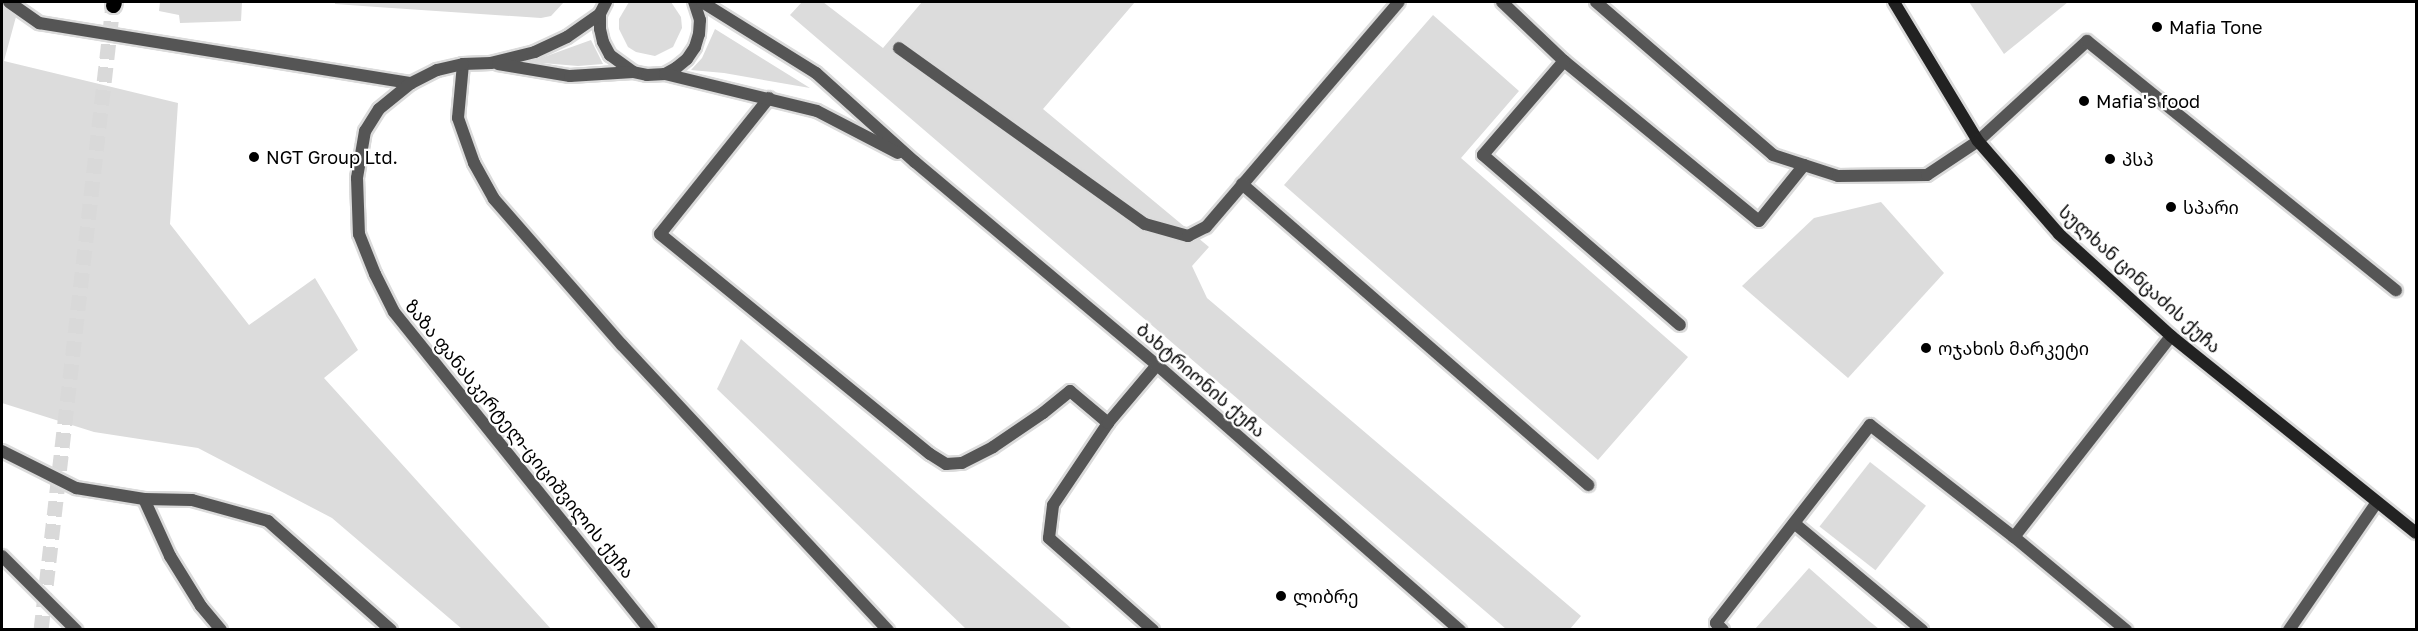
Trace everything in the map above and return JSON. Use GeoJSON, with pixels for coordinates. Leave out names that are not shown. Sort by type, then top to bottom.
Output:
{"type":"FeatureCollection","features":[{"type":"Feature","properties":{"kind":"main road","name":"სულხან ცინცაძის ქუჩა"},"geometry":{"type":"LineString","coordinates":[[1894,2],[1978,141],[2059,234],[2171,336],[2416,533]]}},
{"type":"Feature","properties":{"kind":"street"},"geometry":{"type":"LineString","coordinates":[[9,2],[39,23],[411,83]]}},
{"type":"Feature","properties":{"kind":"street"},"geometry":{"type":"LineString","coordinates":[[606,2],[600,14],[603,42],[610,55],[633,72]]}},
{"type":"Feature","properties":{"kind":"street"},"geometry":{"type":"LineString","coordinates":[[665,74],[687,59],[695,47],[700,20],[694,2]]}},
{"type":"Feature","properties":{"kind":"street","name":"ბახტრიონის ქუჩა"},"geometry":{"type":"LineString","coordinates":[[702,2],[816,73],[915,162],[1157,365],[1460,630]]}},
{"type":"Feature","properties":{"kind":"street"},"geometry":{"type":"LineString","coordinates":[[899,48],[1145,224],[1188,236],[1206,227],[1399,2]]}},
{"type":"Feature","properties":{"kind":"street"},"geometry":{"type":"LineString","coordinates":[[1502,2],[1564,61],[1758,221],[1804,165]]}},
{"type":"Feature","properties":{"kind":"street"},"geometry":{"type":"LineString","coordinates":[[1596,2],[1773,155],[1838,176],[1927,175],[1978,141],[2086,40],[2396,290]]}},
{"type":"Feature","properties":{"kind":"street","name":"ზაზა ფანასკერტელ-ციციშვილის ქუჩა"},"geometry":{"type":"LineString","coordinates":[[491,63],[536,52],[567,38],[600,14]]}},
{"type":"Feature","properties":{"kind":"street"},"geometry":{"type":"LineString","coordinates":[[1564,61],[1483,155],[1680,325]]}},
{"type":"Feature","properties":{"kind":"street","name":"ზაზა ფანასკერტელ-ციციშვილის ქუჩა"},"geometry":{"type":"LineString","coordinates":[[633,72],[570,76],[491,63],[463,64],[437,70],[411,83],[379,109],[365,131],[357,178],[359,234],[394,312],[650,630]]}},
{"type":"Feature","properties":{"kind":"street"},"geometry":{"type":"LineString","coordinates":[[463,64],[458,118],[474,163],[494,199],[622,345],[888,630]]}},
{"type":"Feature","properties":{"kind":"street","name":"ბახტრიონის ქუჩა"},"geometry":{"type":"LineString","coordinates":[[633,72],[648,75],[665,74],[817,111],[915,162]]}},
{"type":"Feature","properties":{"kind":"street"},"geometry":{"type":"LineString","coordinates":[[770,98],[660,234],[930,454],[946,464],[962,463],[993,447],[1043,413],[1070,391],[1108,423]]}},
{"type":"Feature","properties":{"kind":"street"},"geometry":{"type":"LineString","coordinates":[[1242,183],[1588,485]]}},
{"type":"Feature","properties":{"kind":"street"},"geometry":{"type":"LineString","coordinates":[[2013,537],[2171,336]]}},
{"type":"Feature","properties":{"kind":"street"},"geometry":{"type":"LineString","coordinates":[[1153,630],[1049,538],[1053,506],[1108,423],[1157,365]]}},
{"type":"Feature","properties":{"kind":"street"},"geometry":{"type":"LineString","coordinates":[[1723,630],[1716,623],[1870,425],[2013,537],[2125,629]]}},
{"type":"Feature","properties":{"kind":"street"},"geometry":{"type":"LineString","coordinates":[[2,450],[76,488],[144,499],[192,500],[268,521],[390,630]]}},
{"type":"Feature","properties":{"kind":"street"},"geometry":{"type":"LineString","coordinates":[[144,499],[170,556],[201,606],[221,630]]}},
{"type":"Feature","properties":{"kind":"street"},"geometry":{"type":"LineString","coordinates":[[2289,630],[2377,502]]}},
{"type":"Feature","properties":{"kind":"street"},"geometry":{"type":"LineString","coordinates":[[1794,523],[1922,630]]}},
{"type":"Feature","properties":{"kind":"street"},"geometry":{"type":"LineString","coordinates":[[2,556],[76,630]]}},
{"type":"Feature","properties":{"kind":"shaded area"},"geometry":{"type":"Polygon","coordinates":[[[2,2],[20,2],[4,61],[178,103],[170,224],[249,325],[315,278],[358,350],[324,378],[551,629],[462,629],[332,518],[198,448],[94,432],[2,403],[2,2]]]}},
{"type":"Feature","properties":{"kind":"shaded area"},"geometry":{"type":"Polygon","coordinates":[[[160,2],[242,2],[241,21],[180,23],[179,15],[159,11],[160,2]]]}},
{"type":"Feature","properties":{"kind":"shaded area"},"geometry":{"type":"Polygon","coordinates":[[[335,2],[564,2],[551,16],[541,18],[335,4],[335,2]]]}},
{"type":"Feature","properties":{"kind":"shaded area"},"geometry":{"type":"Polygon","coordinates":[[[629,2],[671,2],[681,17],[682,28],[673,47],[655,56],[636,52],[628,47],[619,29],[619,19],[629,2]]]}},
{"type":"Feature","properties":{"kind":"shaded area"},"geometry":{"type":"Polygon","coordinates":[[[802,2],[823,2],[883,48],[922,2],[1135,2],[1043,109],[1209,247],[1192,266],[1207,298],[1581,616],[1570,629],[1506,629],[790,15],[802,2]]]}},
{"type":"Feature","properties":{"kind":"shaded area"},"geometry":{"type":"Polygon","coordinates":[[[1969,2],[2068,2],[2004,54],[1969,2]]]}},
{"type":"Feature","properties":{"kind":"shaded area"},"geometry":{"type":"Polygon","coordinates":[[[1433,15],[1519,91],[1461,158],[1688,357],[1598,460],[1284,185],[1433,15]]]}},
{"type":"Feature","properties":{"kind":"shaded area"},"geometry":{"type":"Polygon","coordinates":[[[715,29],[810,88],[724,73],[691,70],[702,58],[715,29]]]}},
{"type":"Feature","properties":{"kind":"shaded area"},"geometry":{"type":"Polygon","coordinates":[[[591,40],[603,64],[578,66],[530,62],[591,40]]]}},
{"type":"Feature","properties":{"kind":"shaded area"},"geometry":{"type":"Polygon","coordinates":[[[1881,202],[1944,273],[1848,378],[1742,286],[1814,218],[1881,202]]]}},
{"type":"Feature","properties":{"kind":"shaded area"},"geometry":{"type":"Polygon","coordinates":[[[741,339],[1072,629],[966,629],[717,389],[741,339]]]}},
{"type":"Feature","properties":{"kind":"shaded area"},"geometry":{"type":"Polygon","coordinates":[[[1870,462],[1926,506],[1875,570],[1820,527],[1870,462]]]}},
{"type":"Feature","properties":{"kind":"shaded area"},"geometry":{"type":"Polygon","coordinates":[[[1809,568],[1869,621],[1879,629],[1755,629],[1809,568]]]}},
{"type":"Feature","properties":{"kind":"tunnel"},"geometry":{"type":"LineString","coordinates":[[41,630],[113,5]]}},
{"type":"Feature","properties":{"kind":"place","name":"Mafia Tone"},"geometry":{"type":"Point","coordinates":[2157,27]}},
{"type":"Feature","properties":{"kind":"place","name":"Mafia's food"},"geometry":{"type":"Point","coordinates":[2084,101]}},
{"type":"Feature","properties":{"kind":"place","name":"NGT Group Ltd."},"geometry":{"type":"Point","coordinates":[254,157]}},
{"type":"Feature","properties":{"kind":"place","name":"პსპ"},"geometry":{"type":"Point","coordinates":[2110,159]}},
{"type":"Feature","properties":{"kind":"place","name":"სპარი"},"geometry":{"type":"Point","coordinates":[2171,207]}},
{"type":"Feature","properties":{"kind":"place","name":"ოჯახის მარკეტი"},"geometry":{"type":"Point","coordinates":[1926,348]}},
{"type":"Feature","properties":{"kind":"place","name":"ლიბრე"},"geometry":{"type":"Point","coordinates":[1281,596]}}]}
